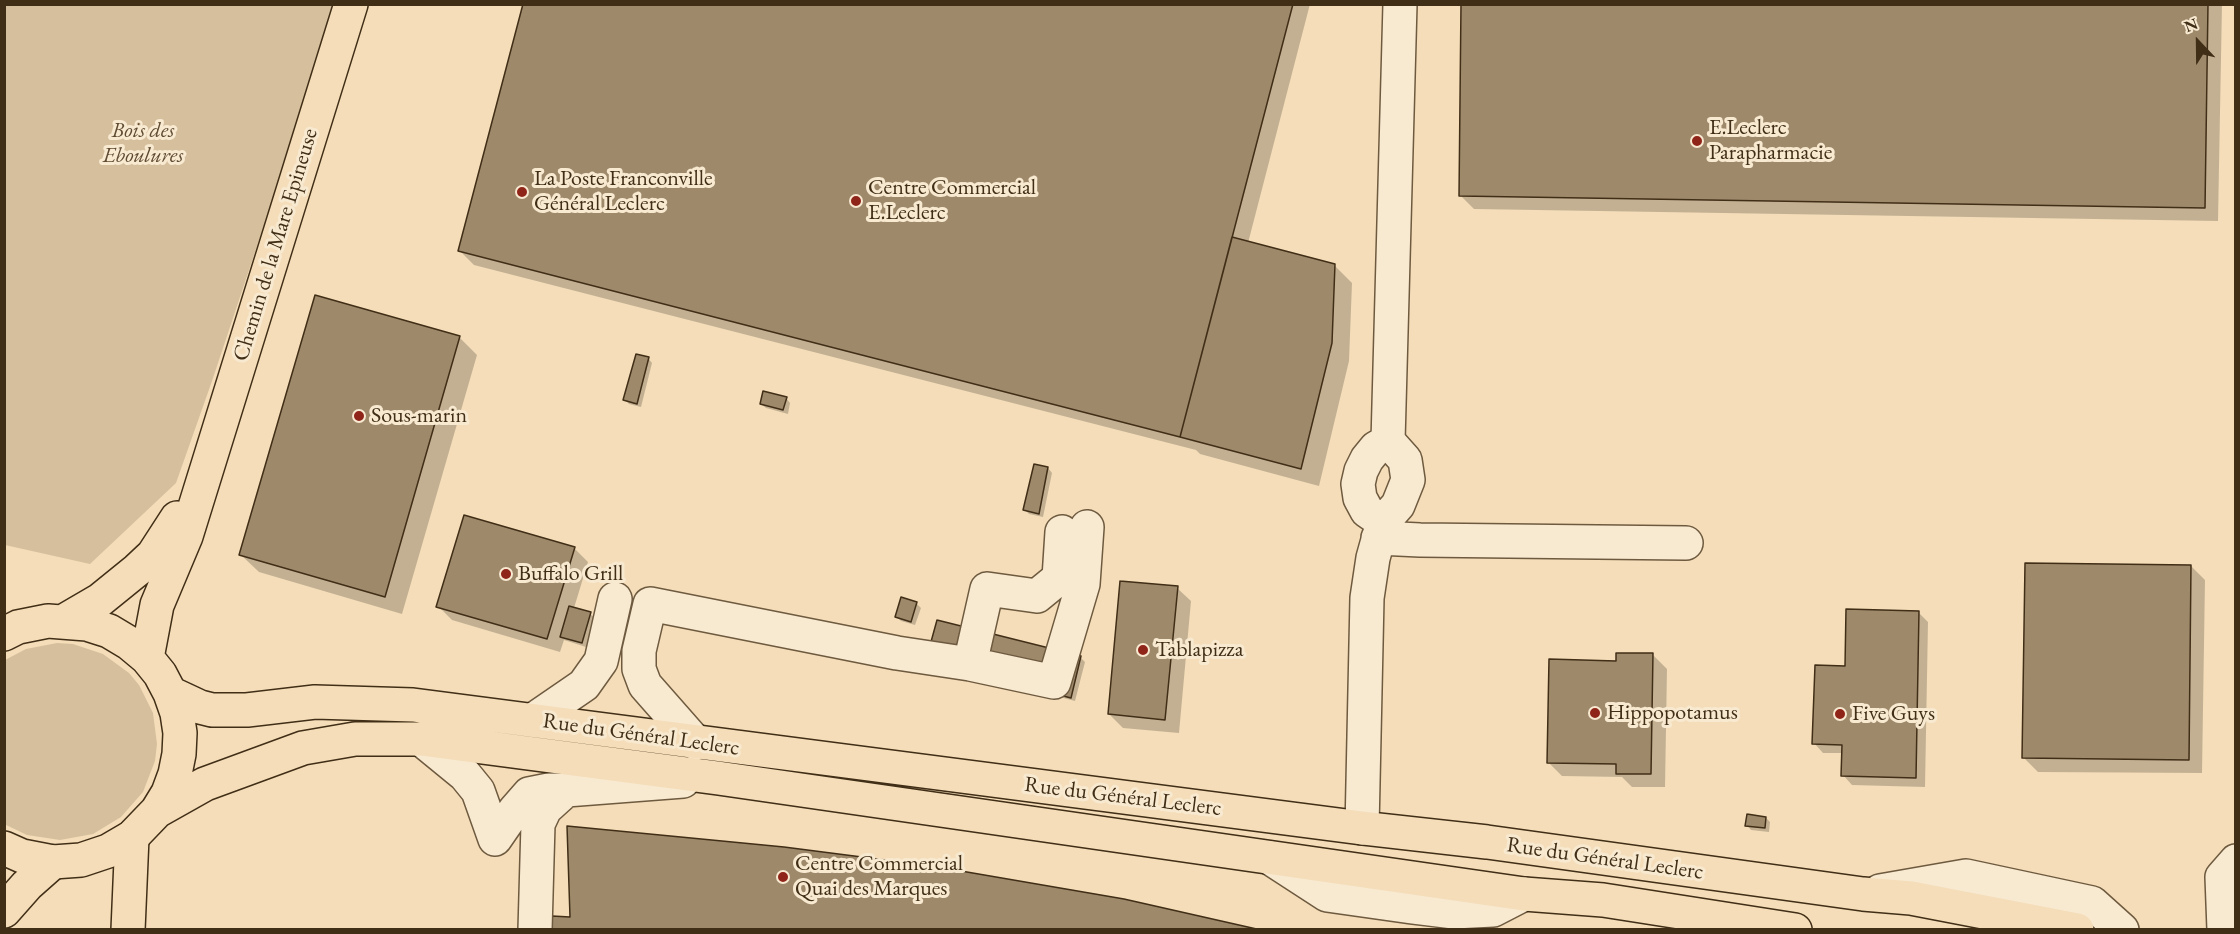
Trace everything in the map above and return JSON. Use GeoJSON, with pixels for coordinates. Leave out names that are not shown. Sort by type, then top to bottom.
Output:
{"type":"FeatureCollection","features":[{"type":"Feature","properties":{"kind":"main road","name":"Chemin de la Mare Epineuse"},"geometry":{"type":"LineString","coordinates":[[147,658],[157,605],[186,536],[351,4]]}},
{"type":"Feature","properties":{"kind":"main road","name":"Chemin de la Mare Epineuse"},"geometry":{"type":"LineString","coordinates":[[64,621],[100,600],[146,562],[201,485]]}},
{"type":"Feature","properties":{"kind":"main road"},"geometry":{"type":"LineString","coordinates":[[4,848],[22,856],[53,862],[81,860],[108,851],[132,837],[158,811],[172,784],[179,754],[180,733],[177,713],[160,674],[147,658],[129,643],[109,631],[87,624],[64,621],[48,621],[9,629]]}},
{"type":"Feature","properties":{"kind":"main road","name":"Rue du Général Leclerc"},"geometry":{"type":"LineString","coordinates":[[170,693],[200,708],[212,710],[247,710],[315,702],[348,701],[413,705],[1362,828],[1487,842],[1863,894],[1911,898],[2056,928]]}},
{"type":"Feature","properties":{"kind":"main road","name":"Rue du Général Leclerc"},"geometry":{"type":"LineString","coordinates":[[158,811],[204,784],[303,748],[355,739],[421,739],[718,778],[1524,894],[1603,900],[1780,928]]}},
{"type":"Feature","properties":{"kind":"main road"},"geometry":{"type":"LineString","coordinates":[[128,930],[132,837]]}},
{"type":"Feature","properties":{"kind":"main road"},"geometry":{"type":"LineString","coordinates":[[4,912],[20,892],[53,862]]}},
{"type":"Feature","properties":{"kind":"street"},"geometry":{"type":"LineString","coordinates":[[1362,828],[1366,598],[1381,530],[1398,505],[1408,480],[1405,460],[1388,441],[1400,4]]}},
{"type":"Feature","properties":{"kind":"street"},"geometry":{"type":"LineString","coordinates":[[1388,441],[1376,448],[1367,459],[1361,471],[1359,484],[1360,498],[1381,530],[1420,540],[1686,543]]}},
{"type":"Feature","properties":{"kind":"street"},"geometry":{"type":"LineString","coordinates":[[696,743],[645,685],[639,669],[639,651],[650,604],[1054,682],[1083,584],[1074,530],[1059,578],[1037,596]]}},
{"type":"Feature","properties":{"kind":"street"},"geometry":{"type":"LineString","coordinates":[[970,664],[987,589],[1037,596],[1076,605]]}},
{"type":"Feature","properties":{"kind":"street"},"geometry":{"type":"LineString","coordinates":[[533,720],[584,685],[601,662],[615,599]]}},
{"type":"Feature","properties":{"kind":"street"},"geometry":{"type":"LineString","coordinates":[[421,739],[465,775],[478,791],[495,839],[515,810],[530,794],[549,790],[718,778]]}},
{"type":"Feature","properties":{"kind":"street"},"geometry":{"type":"LineString","coordinates":[[535,930],[538,824],[545,809],[566,790]]}},
{"type":"Feature","properties":{"kind":"street"},"geometry":{"type":"LineString","coordinates":[[2224,930],[2222,877],[2235,861]]}},
{"type":"Feature","properties":{"kind":"street"},"geometry":{"type":"LineString","coordinates":[[1863,894],[1966,876],[2092,903],[2122,930]]}},
{"type":"Feature","properties":{"kind":"green space","name":"Bois des Eboulures"},"geometry":{"type":"Polygon","coordinates":[[[5,5],[334,5],[310,87],[176,483],[90,564],[5,545],[5,5]]]}},
{"type":"Feature","properties":{"kind":"green space"},"geometry":{"type":"Polygon","coordinates":[[[57,643],[73,644],[103,654],[129,673],[139,685],[153,713],[157,744],[155,761],[143,792],[121,817],[93,834],[60,840],[27,835],[4,824],[5,660],[26,649],[57,643]]]}},
{"type":"Feature","properties":{"kind":"building","name":"Centre Commercial E.Leclerc"},"geometry":{"type":"Polygon","coordinates":[[[523,4],[1293,4],[1180,437],[458,251],[523,4]]]}},
{"type":"Feature","properties":{"kind":"building"},"geometry":{"type":"Polygon","coordinates":[[[1461,4],[2208,4],[2205,208],[1459,196],[1461,4]]]}},
{"type":"Feature","properties":{"kind":"building"},"geometry":{"type":"Polygon","coordinates":[[[1232,237],[1335,264],[1332,343],[1301,469],[1180,437],[1232,237]]]}},
{"type":"Feature","properties":{"kind":"building","name":"Sous-marin"},"geometry":{"type":"Polygon","coordinates":[[[315,295],[460,336],[385,597],[239,555],[315,295]]]}},
{"type":"Feature","properties":{"kind":"building"},"geometry":{"type":"Polygon","coordinates":[[[636,354],[649,357],[637,404],[623,400],[636,354]]]}},
{"type":"Feature","properties":{"kind":"building"},"geometry":{"type":"Polygon","coordinates":[[[763,391],[787,397],[783,410],[760,404],[763,391]]]}},
{"type":"Feature","properties":{"kind":"building"},"geometry":{"type":"Polygon","coordinates":[[[1034,464],[1048,467],[1039,514],[1023,510],[1034,464]]]}},
{"type":"Feature","properties":{"kind":"building","name":"Buffalo Grill"},"geometry":{"type":"Polygon","coordinates":[[[464,515],[575,547],[547,639],[436,607],[464,515]]]}},
{"type":"Feature","properties":{"kind":"building"},"geometry":{"type":"Polygon","coordinates":[[[2025,563],[2191,565],[2189,760],[2022,758],[2025,563]]]}},
{"type":"Feature","properties":{"kind":"building","name":"Tablapizza"},"geometry":{"type":"Polygon","coordinates":[[[1120,581],[1178,586],[1165,720],[1108,714],[1120,581]]]}},
{"type":"Feature","properties":{"kind":"building"},"geometry":{"type":"Polygon","coordinates":[[[901,597],[917,602],[911,622],[895,617],[901,597]]]}},
{"type":"Feature","properties":{"kind":"building"},"geometry":{"type":"Polygon","coordinates":[[[569,606],[591,612],[582,643],[560,637],[569,606]]]}},
{"type":"Feature","properties":{"kind":"building"},"geometry":{"type":"Polygon","coordinates":[[[1846,609],[1919,611],[1916,778],[1841,776],[1842,745],[1812,744],[1815,665],[1845,666],[1846,609]]]}},
{"type":"Feature","properties":{"kind":"building"},"geometry":{"type":"Polygon","coordinates":[[[937,620],[1081,656],[1071,698],[926,660],[937,620]]]}},
{"type":"Feature","properties":{"kind":"building"},"geometry":{"type":"Polygon","coordinates":[[[1616,653],[1653,653],[1651,774],[1616,774],[1616,764],[1547,763],[1549,659],[1616,661],[1616,653]]]}},
{"type":"Feature","properties":{"kind":"building"},"geometry":{"type":"Polygon","coordinates":[[[1747,814],[1766,817],[1765,828],[1745,826],[1747,814]]]}},
{"type":"Feature","properties":{"kind":"building","name":"Centre Commercial Quai des Marques"},"geometry":{"type":"Polygon","coordinates":[[[567,826],[784,847],[932,866],[1124,899],[1261,930],[552,930],[552,916],[570,917],[567,826]]]}},
{"type":"Feature","properties":{"kind":"place","name":"E.Leclerc Parapharmacie"},"geometry":{"type":"Point","coordinates":[1697,141]}},
{"type":"Feature","properties":{"kind":"place","name":"La Poste Franconville Général Leclerc"},"geometry":{"type":"Point","coordinates":[522,192]}},
{"type":"Feature","properties":{"kind":"place","name":"Centre Commercial E.Leclerc"},"geometry":{"type":"Point","coordinates":[856,201]}},
{"type":"Feature","properties":{"kind":"place","name":"Sous-marin"},"geometry":{"type":"Point","coordinates":[359,416]}},
{"type":"Feature","properties":{"kind":"place","name":"Buffalo Grill"},"geometry":{"type":"Point","coordinates":[506,574]}},
{"type":"Feature","properties":{"kind":"place","name":"Tablapizza"},"geometry":{"type":"Point","coordinates":[1143,650]}},
{"type":"Feature","properties":{"kind":"place","name":"Hippopotamus"},"geometry":{"type":"Point","coordinates":[1595,713]}},
{"type":"Feature","properties":{"kind":"place","name":"Five Guys"},"geometry":{"type":"Point","coordinates":[1840,714]}},
{"type":"Feature","properties":{"kind":"place","name":"Centre Commercial Quai des Marques"},"geometry":{"type":"Point","coordinates":[783,877]}}]}
